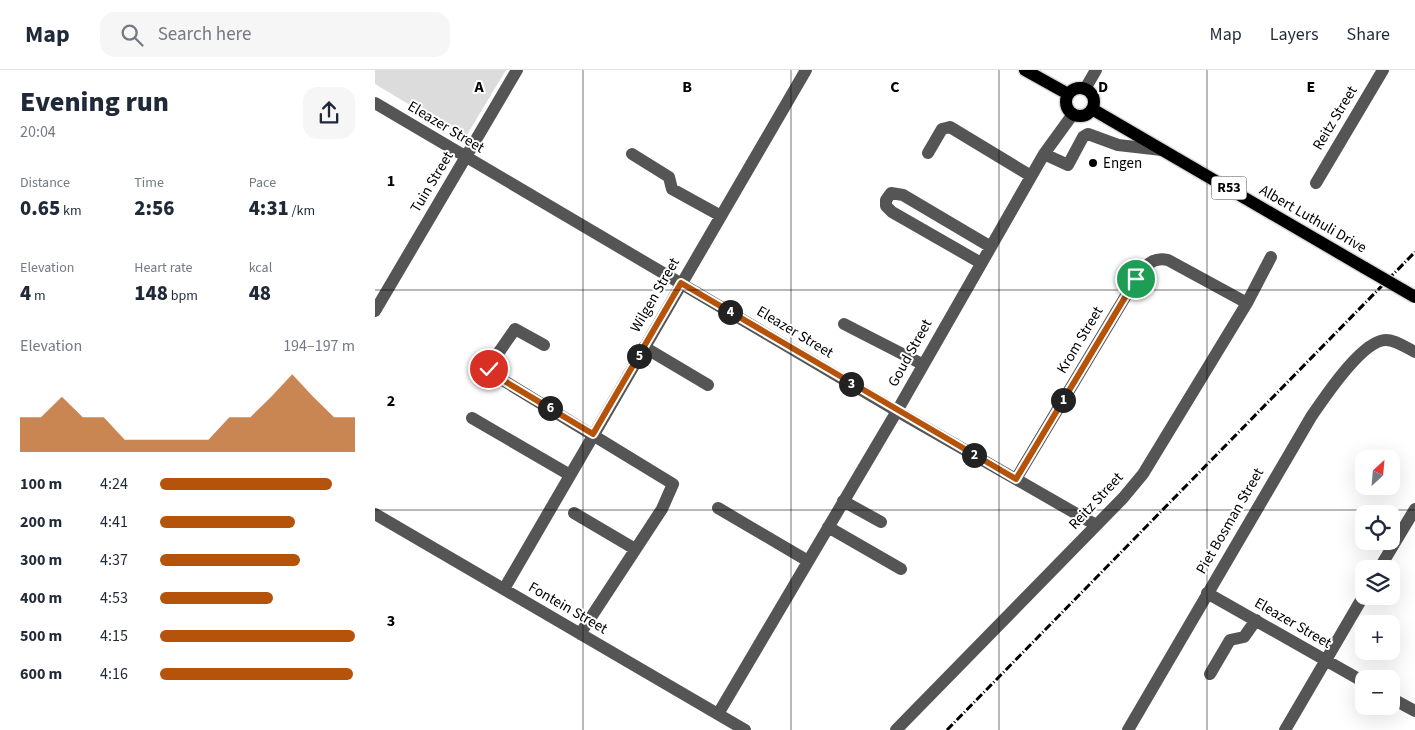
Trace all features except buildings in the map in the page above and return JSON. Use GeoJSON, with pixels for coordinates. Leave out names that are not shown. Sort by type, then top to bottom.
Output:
{"type":"FeatureCollection","features":[{"type":"Feature","properties":{"kind":"main road"},"geometry":{"type":"LineString","coordinates":[[1025,70],[1068,94]]}},
{"type":"Feature","properties":{"kind":"main road"},"geometry":{"type":"LineString","coordinates":[[1075,88],[1085,88],[1094,100],[1092,109],[1084,115],[1073,114],[1066,103],[1068,94],[1075,88]]}},
{"type":"Feature","properties":{"kind":"main road","name":"Albert Luthuli Drive"},"geometry":{"type":"LineString","coordinates":[[1092,109],[1415,297]]}},
{"type":"Feature","properties":{"kind":"street","name":"Tuin Street"},"geometry":{"type":"LineString","coordinates":[[375,311],[517,70]]}},
{"type":"Feature","properties":{"kind":"street","name":"Wilgen Street"},"geometry":{"type":"LineString","coordinates":[[504,589],[806,70]]}},
{"type":"Feature","properties":{"kind":"street"},"geometry":{"type":"LineString","coordinates":[[1085,88],[1096,70]]}},
{"type":"Feature","properties":{"kind":"street","name":"Reitz Street"},"geometry":{"type":"LineString","coordinates":[[1316,183],[1383,70]]}},
{"type":"Feature","properties":{"kind":"street","name":"Eleazer Street"},"geometry":{"type":"LineString","coordinates":[[375,103],[897,411],[1096,525]]}},
{"type":"Feature","properties":{"kind":"street","name":"Goud Street"},"geometry":{"type":"LineString","coordinates":[[718,714],[897,411],[922,364],[1044,154],[1073,114]]}},
{"type":"Feature","properties":{"kind":"street"},"geometry":{"type":"LineString","coordinates":[[928,153],[942,129],[950,127],[1031,176]]}},
{"type":"Feature","properties":{"kind":"street"},"geometry":{"type":"LineString","coordinates":[[1044,154],[1068,165],[1083,137],[1088,134],[1118,145],[1162,150]]}},
{"type":"Feature","properties":{"kind":"street"},"geometry":{"type":"LineString","coordinates":[[632,154],[669,177],[672,189],[721,216]]}},
{"type":"Feature","properties":{"kind":"street"},"geometry":{"type":"LineString","coordinates":[[981,263],[892,212],[886,206],[886,200],[891,193],[903,195],[991,247]]}},
{"type":"Feature","properties":{"kind":"street","name":"Reitz Street"},"geometry":{"type":"LineString","coordinates":[[896,730],[1123,498],[1153,462],[1247,303],[1271,256]]}},
{"type":"Feature","properties":{"kind":"street","name":"Krom Street"},"geometry":{"type":"LineString","coordinates":[[1016,479],[1144,266],[1157,259],[1168,260],[1247,303]]}},
{"type":"Feature","properties":{"kind":"street"},"geometry":{"type":"LineString","coordinates":[[844,324],[922,364]]}},
{"type":"Feature","properties":{"kind":"street"},"geometry":{"type":"LineString","coordinates":[[544,345],[515,329],[489,369],[491,373],[673,484],[662,509],[580,634]]}},
{"type":"Feature","properties":{"kind":"street","name":"Piet Bosman Street"},"geometry":{"type":"LineString","coordinates":[[1128,730],[1311,417],[1336,382],[1363,353],[1378,342],[1393,341],[1415,352]]}},
{"type":"Feature","properties":{"kind":"street"},"geometry":{"type":"LineString","coordinates":[[644,347],[708,385]]}},
{"type":"Feature","properties":{"kind":"street"},"geometry":{"type":"LineString","coordinates":[[472,418],[570,474]]}},
{"type":"Feature","properties":{"kind":"street"},"geometry":{"type":"LineString","coordinates":[[843,501],[881,522]]}},
{"type":"Feature","properties":{"kind":"street"},"geometry":{"type":"LineString","coordinates":[[718,508],[808,561]]}},
{"type":"Feature","properties":{"kind":"street"},"geometry":{"type":"LineString","coordinates":[[1384,560],[1415,509]]}},
{"type":"Feature","properties":{"kind":"street"},"geometry":{"type":"LineString","coordinates":[[574,513],[635,549]]}},
{"type":"Feature","properties":{"kind":"street","name":"Fontein Street"},"geometry":{"type":"LineString","coordinates":[[375,514],[745,730]]}},
{"type":"Feature","properties":{"kind":"street"},"geometry":{"type":"LineString","coordinates":[[828,527],[901,570]]}},
{"type":"Feature","properties":{"kind":"street","name":"Eleazer Street"},"geometry":{"type":"LineString","coordinates":[[1207,593],[1355,677]]}},
{"type":"Feature","properties":{"kind":"street"},"geometry":{"type":"LineString","coordinates":[[1285,730],[1358,605]]}},
{"type":"Feature","properties":{"kind":"street"},"geometry":{"type":"LineString","coordinates":[[1211,674],[1230,640],[1244,637],[1256,620]]}},
{"type":"Feature","properties":{"kind":"street"},"geometry":{"type":"LineString","coordinates":[[1400,703],[1415,711]]}},
{"type":"Feature","properties":{"kind":"shaded area"},"geometry":{"type":"Polygon","coordinates":[[[375,70],[506,70],[465,138],[375,84],[375,70]]]}},
{"type":"Feature","properties":{"kind":"railway"},"geometry":{"type":"LineString","coordinates":[[947,730],[1415,252]]}},
{"type":"Feature","properties":{"kind":"place","name":"Engen"},"geometry":{"type":"Point","coordinates":[1093,163]}},
{"type":"Feature","properties":{"kind":"route"},"geometry":{"type":"LineString","coordinates":[[489,369],[491,373],[593,434],[681,283],[1016,479],[1136,279]]}}]}
